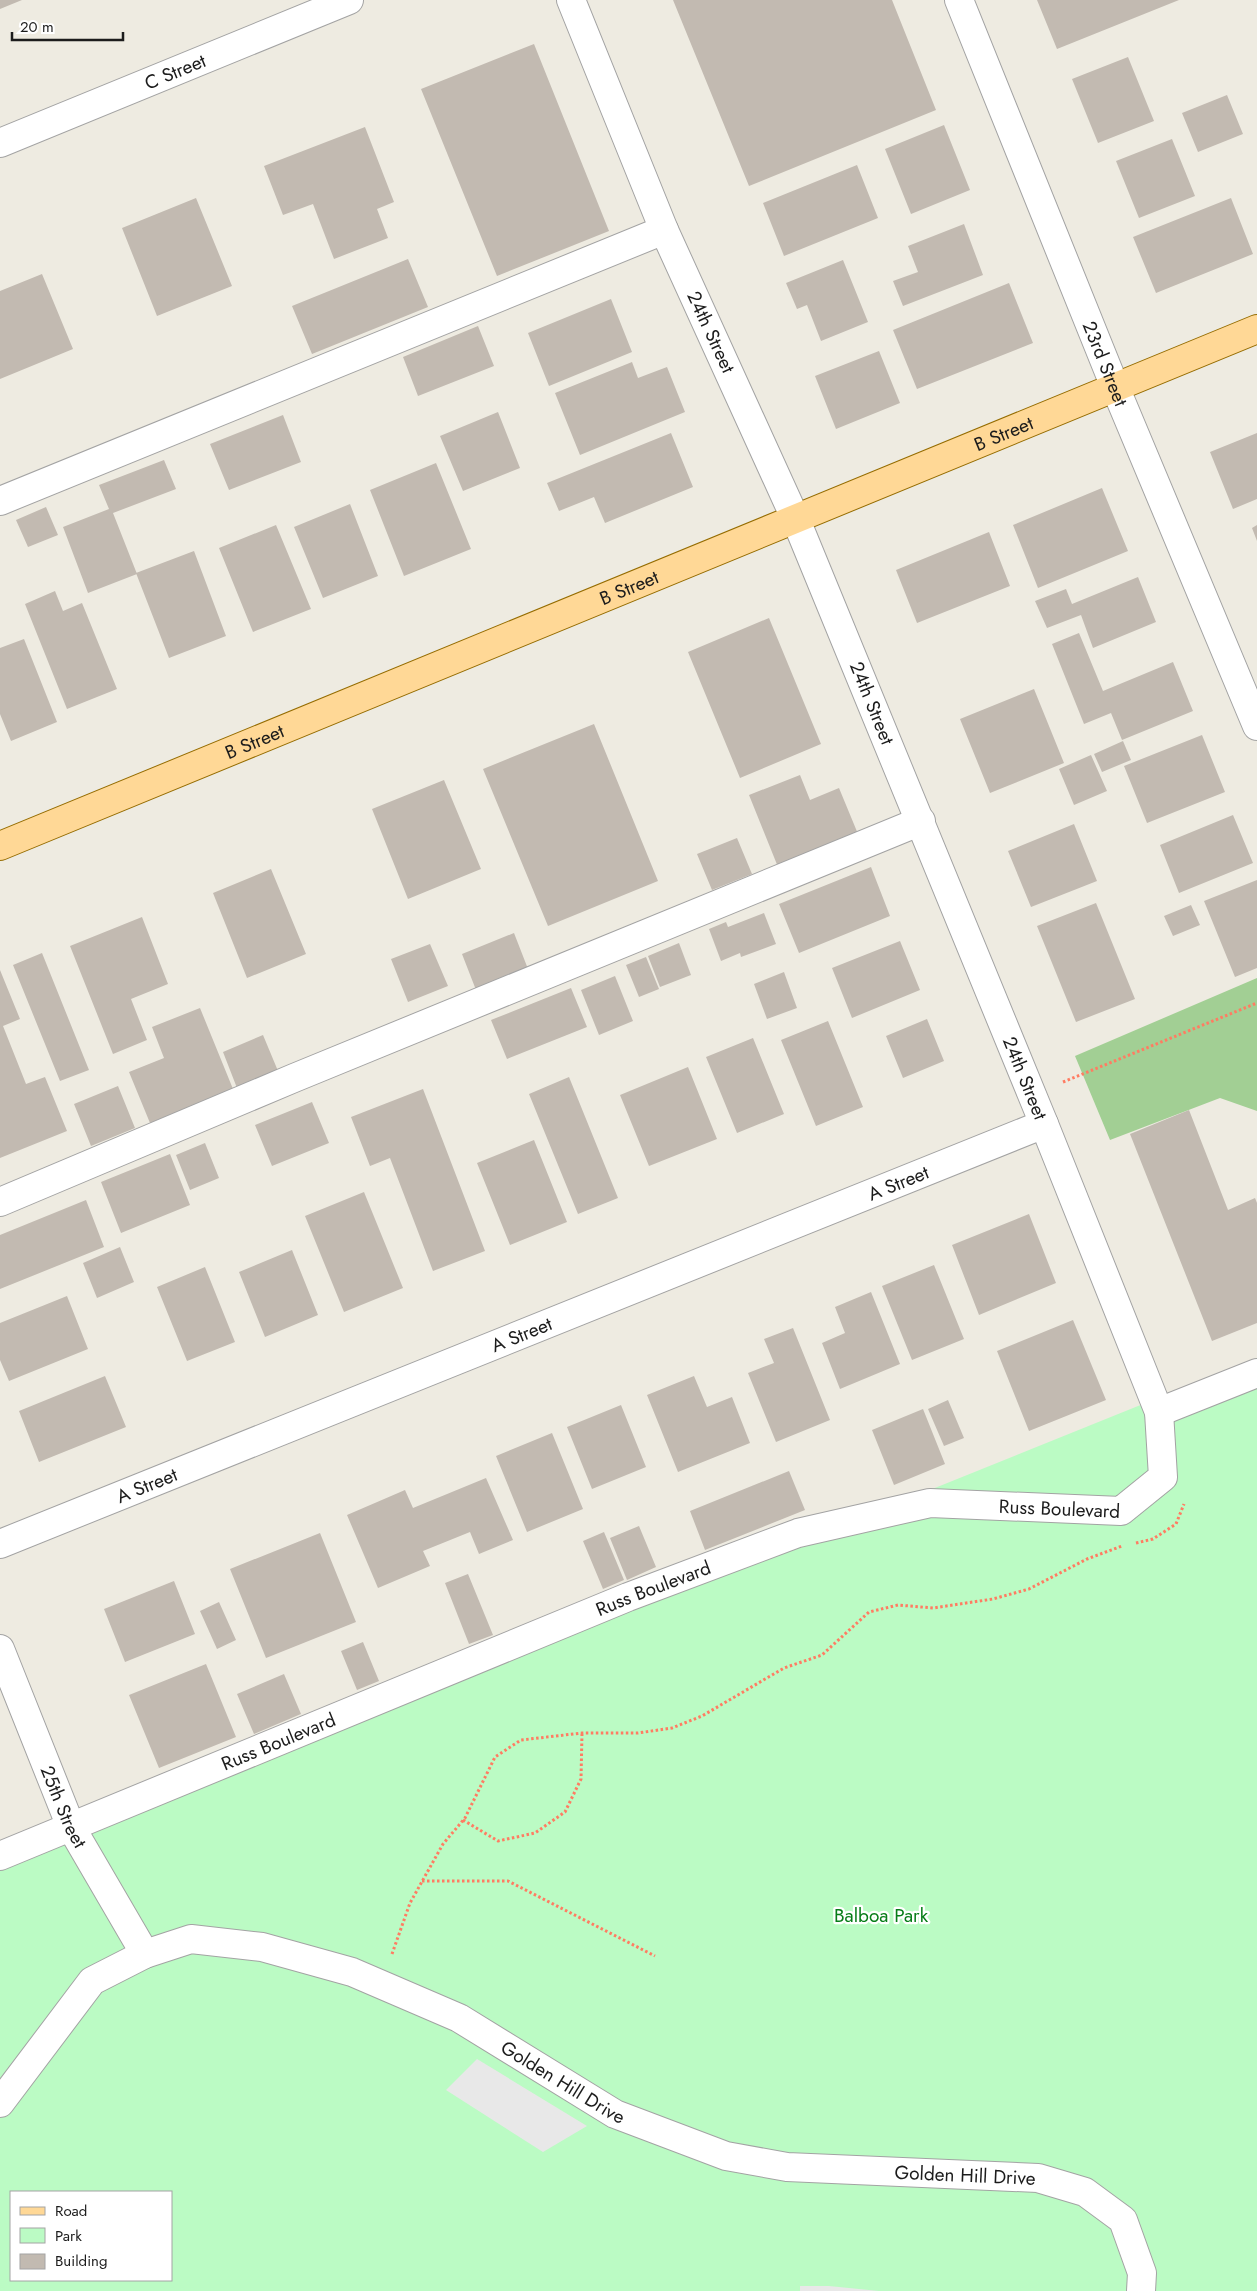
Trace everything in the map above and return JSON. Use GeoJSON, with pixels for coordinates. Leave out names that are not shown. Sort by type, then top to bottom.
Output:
{"type":"FeatureCollection","features":[{"type":"Feature","properties":{"kind":"main road","name":"B Street"},"geometry":{"type":"LineString","coordinates":[[0,846],[1257,329]]}},
{"type":"Feature","properties":{"kind":"street","name":"C Street"},"geometry":{"type":"LineString","coordinates":[[0,143],[349,0]]}},
{"type":"Feature","properties":{"kind":"street","name":"24th Street"},"geometry":{"type":"LineString","coordinates":[[571,0],[664,230],[796,520],[921,821],[1159,1412]]}},
{"type":"Feature","properties":{"kind":"street","name":"23rd Street"},"geometry":{"type":"LineString","coordinates":[[959,0],[1115,388],[1257,726]]}},
{"type":"Feature","properties":{"kind":"street"},"geometry":{"type":"LineString","coordinates":[[0,501],[664,230]]}},
{"type":"Feature","properties":{"kind":"street"},"geometry":{"type":"LineString","coordinates":[[0,1202],[294,1078],[921,821]]}},
{"type":"Feature","properties":{"kind":"street","name":"A Street"},"geometry":{"type":"LineString","coordinates":[[0,1544],[1044,1124]]}},
{"type":"Feature","properties":{"kind":"street"},"geometry":{"type":"LineString","coordinates":[[1163,1477],[1159,1412],[1257,1373]]}},
{"type":"Feature","properties":{"kind":"street","name":"Russ Boulevard"},"geometry":{"type":"LineString","coordinates":[[0,1856],[628,1598],[798,1533],[930,1503],[1121,1510],[1163,1477]]}},
{"type":"Feature","properties":{"kind":"street","name":"25th Street"},"geometry":{"type":"LineString","coordinates":[[0,1649],[71,1827],[145,1954]]}},
{"type":"Feature","properties":{"kind":"street","name":"Golden Hill Drive"},"geometry":{"type":"LineString","coordinates":[[0,2103],[92,1981],[145,1954],[191,1938],[262,1947],[352,1972],[459,2018],[615,2114],[726,2156],[787,2167],[1038,2178],[1085,2192],[1123,2220],[1142,2273],[1141,2291]]}},
{"type":"Feature","properties":{"kind":"path"},"geometry":{"type":"LineString","coordinates":[[1032,1096],[1257,1003]]}},
{"type":"Feature","properties":{"kind":"path"},"geometry":{"type":"LineString","coordinates":[[1134,1543],[1153,1539],[1176,1524],[1190,1491],[1185,1475],[1163,1477]]}},
{"type":"Feature","properties":{"kind":"path"},"geometry":{"type":"LineString","coordinates":[[383,1985],[399,1930],[410,1903],[422,1881],[443,1844],[463,1820],[495,1757],[521,1740],[582,1733],[638,1733],[672,1728],[702,1716],[784,1668],[822,1655],[869,1612],[898,1605],[933,1608],[993,1599],[1029,1588],[1088,1559],[1125,1545]]}},
{"type":"Feature","properties":{"kind":"path"},"geometry":{"type":"LineString","coordinates":[[463,1820],[498,1841],[536,1833],[564,1812],[581,1779],[582,1733]]}},
{"type":"Feature","properties":{"kind":"path"},"geometry":{"type":"LineString","coordinates":[[422,1881],[508,1880],[655,1956]]}},
{"type":"Feature","properties":{"kind":"green space"},"geometry":{"type":"Polygon","coordinates":[[[1257,978],[1257,1111],[1220,1098],[1110,1140],[1075,1056],[1257,978]]]}},
{"type":"Feature","properties":{"kind":"green space","name":"Balboa Park"},"geometry":{"type":"Polygon","coordinates":[[[1257,1358],[1257,2291],[0,2291],[0,1865],[1257,1358]]]}},
{"type":"Feature","properties":{"kind":"shaded area"},"geometry":{"type":"Polygon","coordinates":[[[477,2059],[587,2126],[543,2152],[446,2090],[477,2059]]]}},
{"type":"Feature","properties":{"kind":"shaded area"},"geometry":{"type":"Polygon","coordinates":[[[800,2286],[829,2286],[879,2291],[800,2291],[800,2286]]]}},
{"type":"Feature","properties":{"kind":"building"},"geometry":{"type":"Polygon","coordinates":[[[0,0],[22,0],[0,9],[0,0]]]}},
{"type":"Feature","properties":{"kind":"building"},"geometry":{"type":"Polygon","coordinates":[[[673,0],[892,0],[936,110],[749,186],[673,0]]]}},
{"type":"Feature","properties":{"kind":"building"},"geometry":{"type":"Polygon","coordinates":[[[1037,0],[1179,0],[1057,49],[1037,0]]]}},
{"type":"Feature","properties":{"kind":"building"},"geometry":{"type":"Polygon","coordinates":[[[534,44],[609,231],[497,276],[421,89],[534,44]]]}},
{"type":"Feature","properties":{"kind":"building"},"geometry":{"type":"Polygon","coordinates":[[[1128,57],[1154,121],[1098,143],[1072,79],[1128,57]]]}},
{"type":"Feature","properties":{"kind":"building"},"geometry":{"type":"Polygon","coordinates":[[[1227,95],[1243,134],[1198,152],[1182,113],[1227,95]]]}},
{"type":"Feature","properties":{"kind":"building"},"geometry":{"type":"Polygon","coordinates":[[[944,125],[970,190],[911,214],[885,149],[944,125]]]}},
{"type":"Feature","properties":{"kind":"building"},"geometry":{"type":"Polygon","coordinates":[[[365,127],[394,202],[377,209],[388,238],[334,259],[313,204],[283,215],[264,166],[365,127]]]}},
{"type":"Feature","properties":{"kind":"building"},"geometry":{"type":"Polygon","coordinates":[[[1172,139],[1195,196],[1139,218],[1116,161],[1172,139]]]}},
{"type":"Feature","properties":{"kind":"building"},"geometry":{"type":"Polygon","coordinates":[[[857,165],[878,218],[784,256],[763,203],[857,165]]]}},
{"type":"Feature","properties":{"kind":"building"},"geometry":{"type":"Polygon","coordinates":[[[196,198],[232,286],[157,316],[122,228],[196,198]]]}},
{"type":"Feature","properties":{"kind":"building"},"geometry":{"type":"Polygon","coordinates":[[[1231,198],[1253,254],[1156,293],[1133,237],[1231,198]]]}},
{"type":"Feature","properties":{"kind":"building"},"geometry":{"type":"Polygon","coordinates":[[[964,224],[983,275],[903,306],[893,281],[918,272],[908,246],[964,224]]]}},
{"type":"Feature","properties":{"kind":"building"},"geometry":{"type":"Polygon","coordinates":[[[408,259],[428,307],[312,354],[292,306],[408,259]]]}},
{"type":"Feature","properties":{"kind":"building"},"geometry":{"type":"Polygon","coordinates":[[[843,260],[868,322],[821,341],[807,305],[797,309],[786,283],[843,260]]]}},
{"type":"Feature","properties":{"kind":"building"},"geometry":{"type":"Polygon","coordinates":[[[42,274],[73,349],[0,379],[0,291],[42,274]]]}},
{"type":"Feature","properties":{"kind":"building"},"geometry":{"type":"Polygon","coordinates":[[[1009,283],[1033,343],[917,389],[893,330],[1009,283]]]}},
{"type":"Feature","properties":{"kind":"building"},"geometry":{"type":"Polygon","coordinates":[[[611,299],[632,352],[549,386],[528,333],[611,299]]]}},
{"type":"Feature","properties":{"kind":"building"},"geometry":{"type":"Polygon","coordinates":[[[478,326],[494,366],[418,396],[403,357],[478,326]]]}},
{"type":"Feature","properties":{"kind":"building"},"geometry":{"type":"Polygon","coordinates":[[[879,351],[900,403],[836,429],[815,376],[879,351]]]}},
{"type":"Feature","properties":{"kind":"building"},"geometry":{"type":"Polygon","coordinates":[[[632,362],[638,378],[667,367],[685,412],[580,455],[555,393],[632,362]]]}},
{"type":"Feature","properties":{"kind":"building"},"geometry":{"type":"Polygon","coordinates":[[[498,412],[520,468],[463,491],[440,436],[498,412]]]}},
{"type":"Feature","properties":{"kind":"building"},"geometry":{"type":"Polygon","coordinates":[[[283,415],[301,462],[229,490],[210,444],[283,415]]]}},
{"type":"Feature","properties":{"kind":"building"},"geometry":{"type":"Polygon","coordinates":[[[671,433],[693,487],[605,523],[594,497],[559,511],[547,483],[671,433]]]}},
{"type":"Feature","properties":{"kind":"building"},"geometry":{"type":"Polygon","coordinates":[[[1257,433],[1257,499],[1233,509],[1210,452],[1257,433]]]}},
{"type":"Feature","properties":{"kind":"building"},"geometry":{"type":"Polygon","coordinates":[[[164,460],[176,489],[113,513],[137,574],[88,593],[63,527],[109,509],[99,485],[164,460]]]}},
{"type":"Feature","properties":{"kind":"building"},"geometry":{"type":"Polygon","coordinates":[[[436,463],[471,549],[404,576],[370,490],[436,463]]]}},
{"type":"Feature","properties":{"kind":"building"},"geometry":{"type":"Polygon","coordinates":[[[1102,488],[1128,551],[1038,588],[1013,525],[1102,488]]]}},
{"type":"Feature","properties":{"kind":"building"},"geometry":{"type":"Polygon","coordinates":[[[350,504],[378,576],[323,598],[294,527],[350,504]]]}},
{"type":"Feature","properties":{"kind":"building"},"geometry":{"type":"Polygon","coordinates":[[[46,507],[58,535],[28,547],[16,520],[46,507]]]}},
{"type":"Feature","properties":{"kind":"building"},"geometry":{"type":"Polygon","coordinates":[[[276,525],[311,609],[253,632],[219,548],[276,525]]]}},
{"type":"Feature","properties":{"kind":"building"},"geometry":{"type":"Polygon","coordinates":[[[1257,525],[1257,541],[1252,528],[1257,525]]]}},
{"type":"Feature","properties":{"kind":"building"},"geometry":{"type":"Polygon","coordinates":[[[989,532],[1010,586],[917,623],[896,570],[989,532]]]}},
{"type":"Feature","properties":{"kind":"building"},"geometry":{"type":"Polygon","coordinates":[[[194,551],[226,636],[169,658],[136,573],[194,551]]]}},
{"type":"Feature","properties":{"kind":"building"},"geometry":{"type":"Polygon","coordinates":[[[1138,577],[1156,622],[1093,648],[1081,615],[1047,628],[1035,601],[1066,589],[1072,604],[1138,577]]]}},
{"type":"Feature","properties":{"kind":"building"},"geometry":{"type":"Polygon","coordinates":[[[55,591],[63,611],[82,603],[117,689],[67,709],[25,604],[55,591]]]}},
{"type":"Feature","properties":{"kind":"building"},"geometry":{"type":"Polygon","coordinates":[[[769,618],[821,744],[740,778],[688,652],[769,618]]]}},
{"type":"Feature","properties":{"kind":"building"},"geometry":{"type":"Polygon","coordinates":[[[1079,633],[1103,691],[1173,662],[1193,711],[1122,740],[1111,713],[1084,724],[1052,644],[1079,633]]]}},
{"type":"Feature","properties":{"kind":"building"},"geometry":{"type":"Polygon","coordinates":[[[24,639],[57,722],[11,741],[0,714],[0,648],[24,639]]]}},
{"type":"Feature","properties":{"kind":"building"},"geometry":{"type":"Polygon","coordinates":[[[1034,689],[1064,763],[990,793],[960,719],[1034,689]]]}},
{"type":"Feature","properties":{"kind":"building"},"geometry":{"type":"Polygon","coordinates":[[[594,724],[658,881],[548,926],[483,769],[594,724]]]}},
{"type":"Feature","properties":{"kind":"building"},"geometry":{"type":"Polygon","coordinates":[[[1202,735],[1225,792],[1147,823],[1124,766],[1202,735]]]}},
{"type":"Feature","properties":{"kind":"building"},"geometry":{"type":"Polygon","coordinates":[[[1123,741],[1131,760],[1102,772],[1094,754],[1123,741]]]}},
{"type":"Feature","properties":{"kind":"building"},"geometry":{"type":"Polygon","coordinates":[[[1091,755],[1107,791],[1074,805],[1059,769],[1091,755]]]}},
{"type":"Feature","properties":{"kind":"building"},"geometry":{"type":"Polygon","coordinates":[[[800,775],[810,800],[839,788],[858,834],[778,867],[749,795],[800,775]]]}},
{"type":"Feature","properties":{"kind":"building"},"geometry":{"type":"Polygon","coordinates":[[[444,780],[481,869],[408,899],[372,809],[444,780]]]}},
{"type":"Feature","properties":{"kind":"building"},"geometry":{"type":"Polygon","coordinates":[[[1233,815],[1253,863],[1179,893],[1160,845],[1233,815]]]}},
{"type":"Feature","properties":{"kind":"building"},"geometry":{"type":"Polygon","coordinates":[[[1074,824],[1097,881],[1031,907],[1008,851],[1074,824]]]}},
{"type":"Feature","properties":{"kind":"building"},"geometry":{"type":"Polygon","coordinates":[[[737,838],[752,874],[712,890],[697,854],[737,838]]]}},
{"type":"Feature","properties":{"kind":"building"},"geometry":{"type":"Polygon","coordinates":[[[871,867],[890,916],[799,953],[779,904],[871,867]]]}},
{"type":"Feature","properties":{"kind":"building"},"geometry":{"type":"Polygon","coordinates":[[[271,869],[306,954],[247,978],[213,893],[271,869]]]}},
{"type":"Feature","properties":{"kind":"building"},"geometry":{"type":"Polygon","coordinates":[[[1257,880],[1257,968],[1235,977],[1204,901],[1257,880]]]}},
{"type":"Feature","properties":{"kind":"building"},"geometry":{"type":"Polygon","coordinates":[[[1096,903],[1135,999],[1076,1022],[1037,926],[1096,903]]]}},
{"type":"Feature","properties":{"kind":"building"},"geometry":{"type":"Polygon","coordinates":[[[1191,905],[1200,925],[1173,936],[1164,916],[1191,905]]]}},
{"type":"Feature","properties":{"kind":"building"},"geometry":{"type":"Polygon","coordinates":[[[764,913],[776,944],[741,957],[740,953],[721,961],[709,929],[726,922],[728,927],[764,913]]]}},
{"type":"Feature","properties":{"kind":"building"},"geometry":{"type":"Polygon","coordinates":[[[142,917],[168,984],[131,999],[147,1040],[113,1054],[70,946],[142,917]]]}},
{"type":"Feature","properties":{"kind":"building"},"geometry":{"type":"Polygon","coordinates":[[[514,933],[528,969],[476,990],[462,954],[514,933]]]}},
{"type":"Feature","properties":{"kind":"building"},"geometry":{"type":"Polygon","coordinates":[[[900,941],[920,990],[852,1018],[832,968],[900,941]]]}},
{"type":"Feature","properties":{"kind":"building"},"geometry":{"type":"Polygon","coordinates":[[[679,943],[691,975],[660,987],[648,956],[679,943]]]}},
{"type":"Feature","properties":{"kind":"building"},"geometry":{"type":"Polygon","coordinates":[[[430,944],[448,986],[408,1002],[391,959],[430,944]]]}},
{"type":"Feature","properties":{"kind":"building"},"geometry":{"type":"Polygon","coordinates":[[[42,953],[89,1070],[60,1081],[13,965],[42,953]]]}},
{"type":"Feature","properties":{"kind":"building"},"geometry":{"type":"Polygon","coordinates":[[[646,957],[659,989],[639,997],[626,965],[646,957]]]}},
{"type":"Feature","properties":{"kind":"building"},"geometry":{"type":"Polygon","coordinates":[[[0,970],[20,1019],[3,1026],[26,1084],[45,1077],[67,1131],[0,1158],[0,970]]]}},
{"type":"Feature","properties":{"kind":"building"},"geometry":{"type":"Polygon","coordinates":[[[784,972],[797,1008],[767,1019],[754,984],[784,972]]]}},
{"type":"Feature","properties":{"kind":"building"},"geometry":{"type":"Polygon","coordinates":[[[615,976],[633,1021],[599,1035],[581,990],[615,976]]]}},
{"type":"Feature","properties":{"kind":"building"},"geometry":{"type":"Polygon","coordinates":[[[571,988],[587,1027],[507,1059],[491,1020],[571,988]]]}},
{"type":"Feature","properties":{"kind":"building"},"geometry":{"type":"Polygon","coordinates":[[[200,1008],[233,1089],[150,1123],[129,1072],[164,1058],[152,1027],[200,1008]]]}},
{"type":"Feature","properties":{"kind":"building"},"geometry":{"type":"Polygon","coordinates":[[[927,1019],[944,1061],[903,1078],[886,1036],[927,1019]]]}},
{"type":"Feature","properties":{"kind":"building"},"geometry":{"type":"Polygon","coordinates":[[[828,1021],[863,1107],[816,1126],[781,1040],[828,1021]]]}},
{"type":"Feature","properties":{"kind":"building"},"geometry":{"type":"Polygon","coordinates":[[[263,1035],[278,1071],[237,1088],[223,1052],[263,1035]]]}},
{"type":"Feature","properties":{"kind":"building"},"geometry":{"type":"Polygon","coordinates":[[[753,1038],[784,1114],[737,1133],[706,1057],[753,1038]]]}},
{"type":"Feature","properties":{"kind":"building"},"geometry":{"type":"Polygon","coordinates":[[[688,1067],[717,1139],[649,1166],[620,1095],[688,1067]]]}},
{"type":"Feature","properties":{"kind":"building"},"geometry":{"type":"Polygon","coordinates":[[[569,1077],[618,1198],[578,1214],[529,1094],[569,1077]]]}},
{"type":"Feature","properties":{"kind":"building"},"geometry":{"type":"Polygon","coordinates":[[[118,1086],[135,1128],[91,1146],[74,1104],[118,1086]]]}},
{"type":"Feature","properties":{"kind":"building"},"geometry":{"type":"Polygon","coordinates":[[[423,1089],[485,1251],[433,1271],[390,1158],[370,1166],[351,1117],[423,1089]]]}},
{"type":"Feature","properties":{"kind":"building"},"geometry":{"type":"Polygon","coordinates":[[[312,1102],[329,1143],[272,1166],[255,1125],[312,1102]]]}},
{"type":"Feature","properties":{"kind":"building"},"geometry":{"type":"Polygon","coordinates":[[[1189,1110],[1228,1210],[1255,1198],[1257,1203],[1257,1323],[1212,1341],[1130,1134],[1189,1110]]]}},
{"type":"Feature","properties":{"kind":"building"},"geometry":{"type":"Polygon","coordinates":[[[534,1140],[567,1222],[510,1245],[477,1163],[534,1140]]]}},
{"type":"Feature","properties":{"kind":"building"},"geometry":{"type":"Polygon","coordinates":[[[205,1143],[219,1178],[190,1190],[176,1155],[205,1143]]]}},
{"type":"Feature","properties":{"kind":"building"},"geometry":{"type":"Polygon","coordinates":[[[170,1154],[190,1205],[121,1233],[101,1182],[170,1154]]]}},
{"type":"Feature","properties":{"kind":"building"},"geometry":{"type":"Polygon","coordinates":[[[364,1192],[403,1288],[344,1312],[305,1216],[364,1192]]]}},
{"type":"Feature","properties":{"kind":"building"},"geometry":{"type":"Polygon","coordinates":[[[86,1200],[104,1247],[0,1289],[0,1235],[86,1200]]]}},
{"type":"Feature","properties":{"kind":"building"},"geometry":{"type":"Polygon","coordinates":[[[1029,1214],[1056,1283],[979,1315],[952,1245],[1029,1214]]]}},
{"type":"Feature","properties":{"kind":"building"},"geometry":{"type":"Polygon","coordinates":[[[120,1247],[134,1282],[97,1298],[83,1263],[120,1247]]]}},
{"type":"Feature","properties":{"kind":"building"},"geometry":{"type":"Polygon","coordinates":[[[292,1250],[318,1315],[265,1337],[239,1272],[292,1250]]]}},
{"type":"Feature","properties":{"kind":"building"},"geometry":{"type":"Polygon","coordinates":[[[934,1265],[964,1339],[912,1360],[882,1286],[934,1265]]]}},
{"type":"Feature","properties":{"kind":"building"},"geometry":{"type":"Polygon","coordinates":[[[205,1267],[235,1342],[187,1361],[157,1287],[205,1267]]]}},
{"type":"Feature","properties":{"kind":"building"},"geometry":{"type":"Polygon","coordinates":[[[871,1292],[900,1364],[840,1389],[822,1343],[845,1333],[835,1307],[871,1292]]]}},
{"type":"Feature","properties":{"kind":"building"},"geometry":{"type":"Polygon","coordinates":[[[67,1296],[88,1349],[9,1381],[0,1360],[0,1323],[67,1296]]]}},
{"type":"Feature","properties":{"kind":"building"},"geometry":{"type":"Polygon","coordinates":[[[1073,1320],[1106,1400],[1029,1431],[997,1351],[1073,1320]]]}},
{"type":"Feature","properties":{"kind":"building"},"geometry":{"type":"Polygon","coordinates":[[[793,1328],[830,1420],[776,1442],[748,1373],[774,1363],[764,1339],[793,1328]]]}},
{"type":"Feature","properties":{"kind":"building"},"geometry":{"type":"Polygon","coordinates":[[[105,1376],[126,1427],[39,1462],[19,1411],[105,1376]]]}},
{"type":"Feature","properties":{"kind":"building"},"geometry":{"type":"Polygon","coordinates":[[[694,1376],[707,1407],[732,1397],[750,1443],[678,1472],[647,1395],[694,1376]]]}},
{"type":"Feature","properties":{"kind":"building"},"geometry":{"type":"Polygon","coordinates":[[[948,1400],[964,1438],[944,1446],[928,1409],[948,1400]]]}},
{"type":"Feature","properties":{"kind":"building"},"geometry":{"type":"Polygon","coordinates":[[[621,1405],[646,1467],[592,1489],[567,1427],[621,1405]]]}},
{"type":"Feature","properties":{"kind":"building"},"geometry":{"type":"Polygon","coordinates":[[[923,1409],[945,1464],[894,1485],[872,1430],[923,1409]]]}},
{"type":"Feature","properties":{"kind":"building"},"geometry":{"type":"Polygon","coordinates":[[[552,1433],[583,1509],[527,1532],[496,1456],[552,1433]]]}},
{"type":"Feature","properties":{"kind":"building"},"geometry":{"type":"Polygon","coordinates":[[[789,1471],[805,1510],[705,1550],[690,1511],[789,1471]]]}},
{"type":"Feature","properties":{"kind":"building"},"geometry":{"type":"Polygon","coordinates":[[[486,1478],[513,1540],[479,1554],[470,1532],[423,1551],[430,1566],[378,1588],[347,1515],[405,1490],[413,1508],[486,1478]]]}},
{"type":"Feature","properties":{"kind":"building"},"geometry":{"type":"Polygon","coordinates":[[[639,1526],[656,1567],[627,1580],[610,1538],[639,1526]]]}},
{"type":"Feature","properties":{"kind":"building"},"geometry":{"type":"Polygon","coordinates":[[[604,1532],[624,1580],[603,1589],[583,1541],[604,1532]]]}},
{"type":"Feature","properties":{"kind":"building"},"geometry":{"type":"Polygon","coordinates":[[[320,1533],[356,1622],[266,1658],[230,1569],[320,1533]]]}},
{"type":"Feature","properties":{"kind":"building"},"geometry":{"type":"Polygon","coordinates":[[[468,1574],[493,1635],[469,1644],[445,1583],[468,1574]]]}},
{"type":"Feature","properties":{"kind":"building"},"geometry":{"type":"Polygon","coordinates":[[[174,1581],[195,1634],[125,1662],[104,1609],[174,1581]]]}},
{"type":"Feature","properties":{"kind":"building"},"geometry":{"type":"Polygon","coordinates":[[[219,1602],[236,1640],[217,1649],[200,1611],[219,1602]]]}},
{"type":"Feature","properties":{"kind":"building"},"geometry":{"type":"Polygon","coordinates":[[[363,1642],[379,1681],[357,1690],[341,1651],[363,1642]]]}},
{"type":"Feature","properties":{"kind":"building"},"geometry":{"type":"Polygon","coordinates":[[[206,1664],[236,1737],[159,1768],[129,1695],[206,1664]]]}},
{"type":"Feature","properties":{"kind":"building"},"geometry":{"type":"Polygon","coordinates":[[[284,1674],[301,1714],[254,1734],[237,1694],[284,1674]]]}}]}
